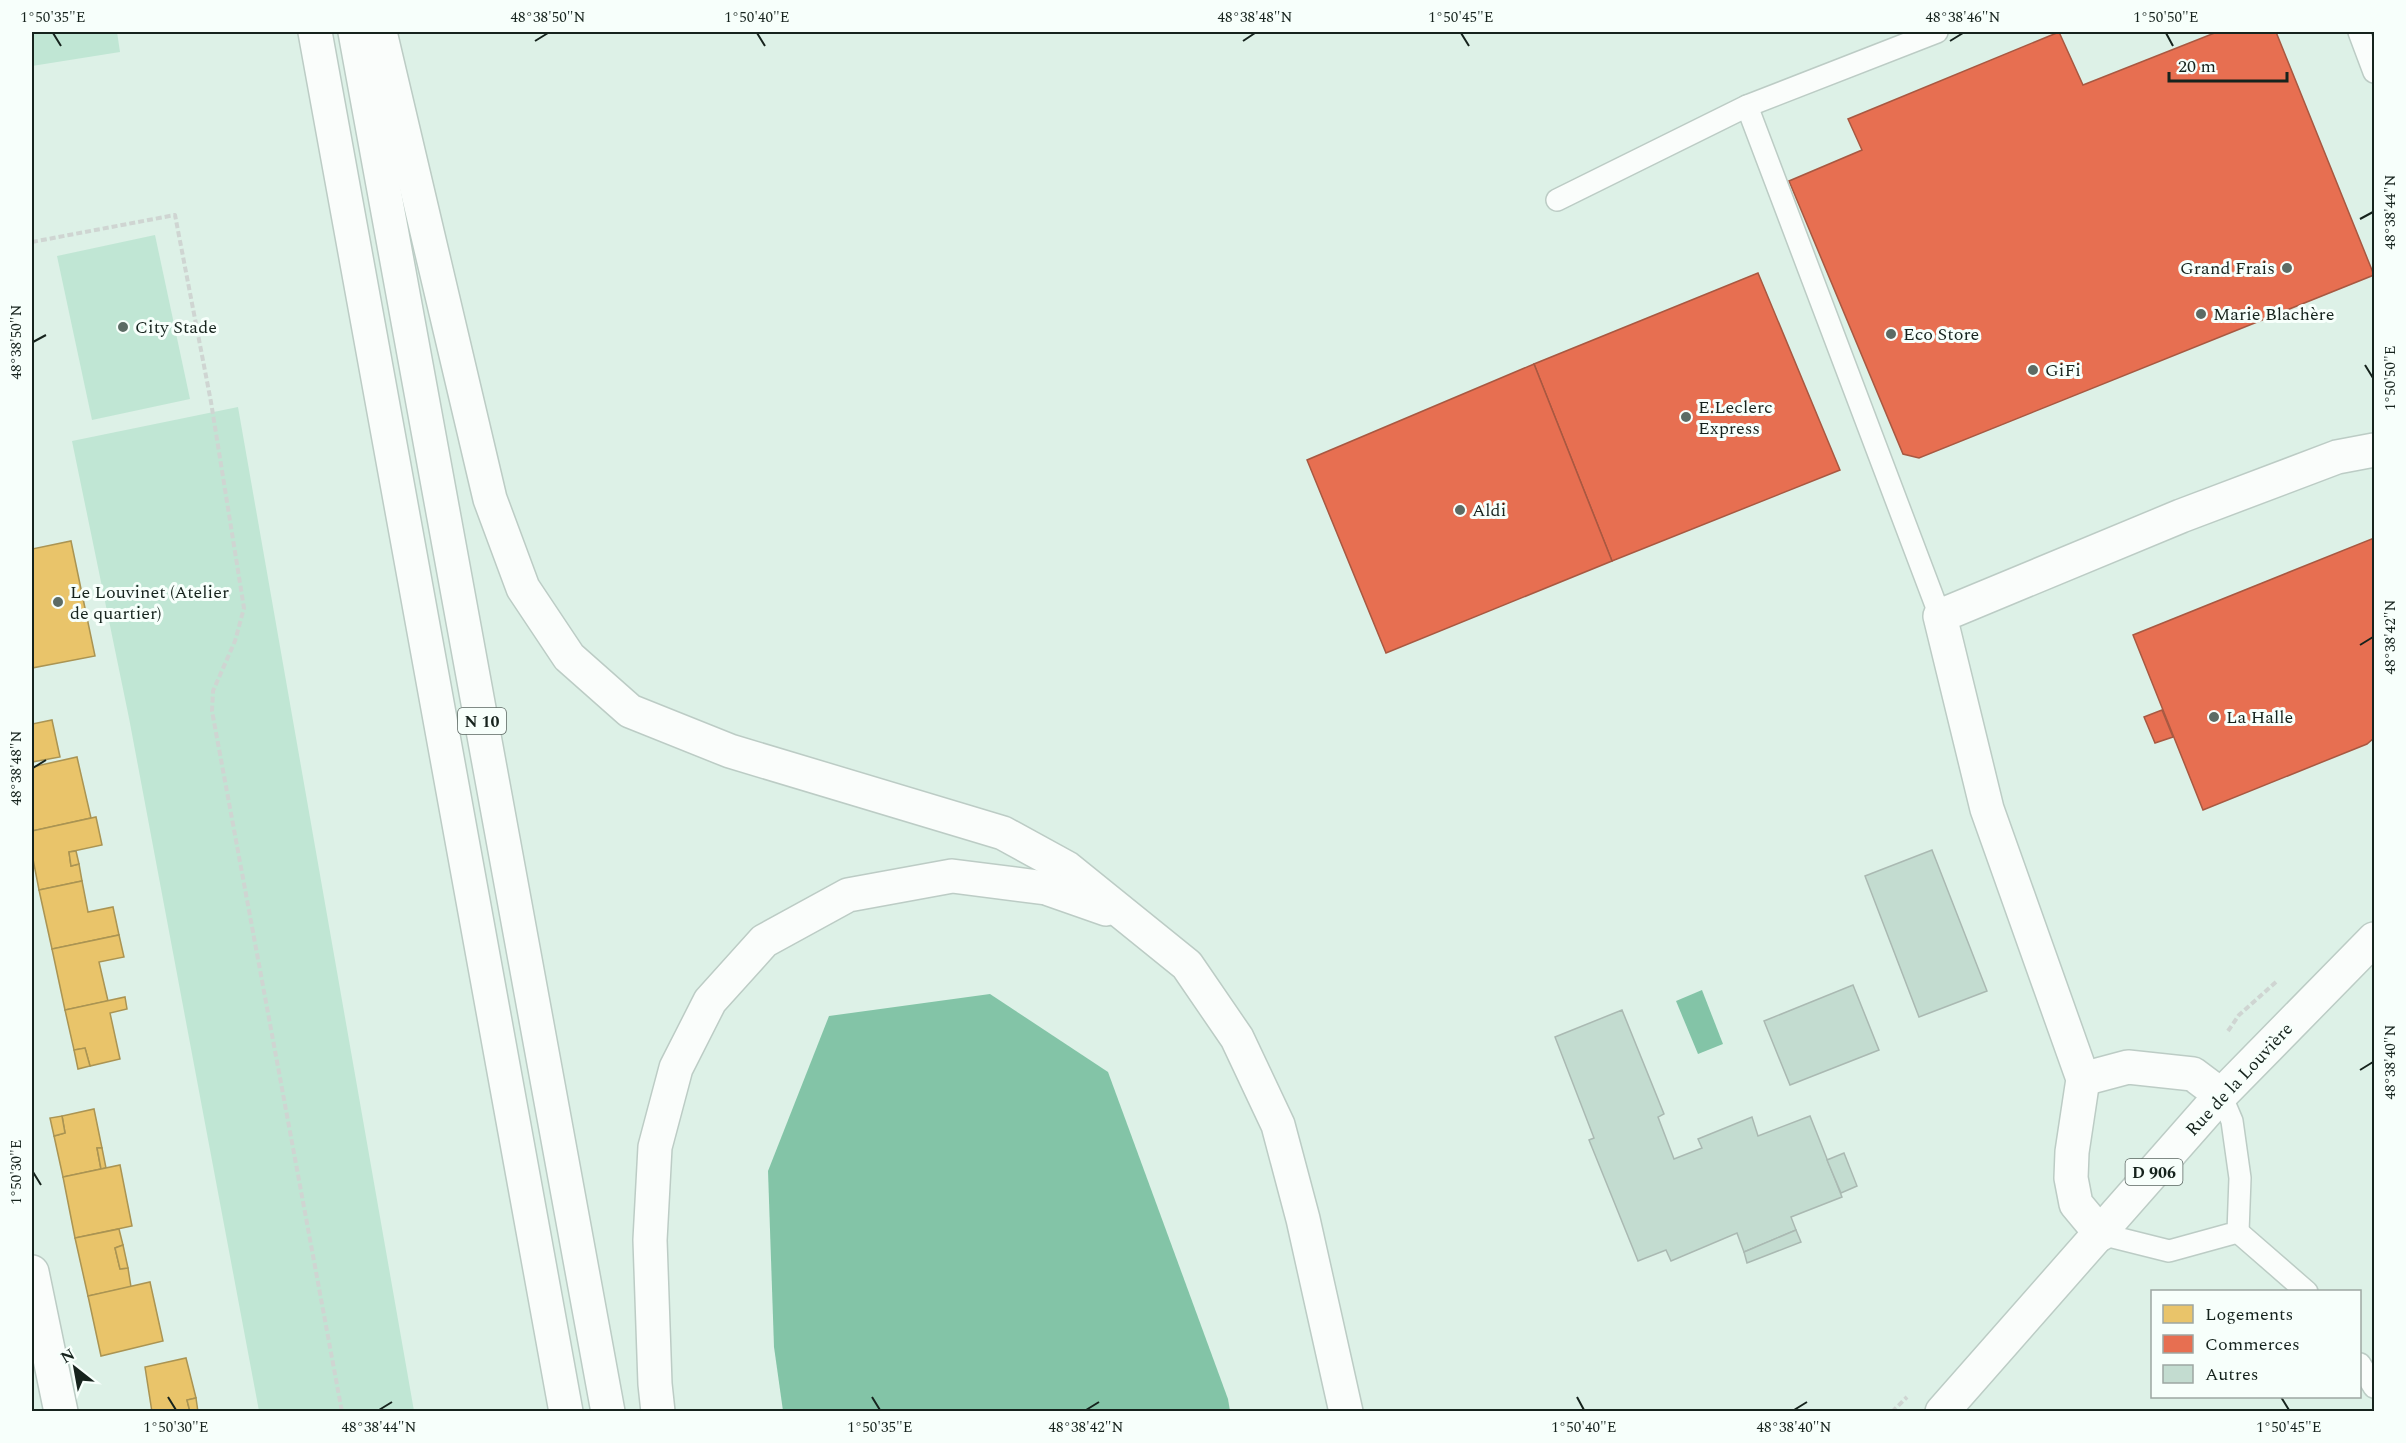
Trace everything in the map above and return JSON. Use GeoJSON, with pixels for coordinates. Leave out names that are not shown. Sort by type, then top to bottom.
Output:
{"type":"FeatureCollection","features":[{"type":"Feature","properties":{"kind":"main road","name":"N 10"},"geometry":{"type":"LineString","coordinates":[[315,32],[566,1412]]}},
{"type":"Feature","properties":{"kind":"main road","name":"N 10"},"geometry":{"type":"LineString","coordinates":[[355,32],[608,1412]]}},
{"type":"Feature","properties":{"kind":"main road"},"geometry":{"type":"LineString","coordinates":[[380,32],[490,499],[523,588],[569,657],[630,711],[730,751],[1003,833],[1067,867],[1187,965],[1237,1038],[1278,1125],[1303,1219],[1346,1412]]}},
{"type":"Feature","properties":{"kind":"main road"},"geometry":{"type":"LineString","coordinates":[[2101,1234],[2076,1204],[2071,1178],[2072,1152],[2083,1079],[1987,809],[1940,616],[2181,516],[2337,457],[2374,450]]}},
{"type":"Feature","properties":{"kind":"main road"},"geometry":{"type":"LineString","coordinates":[[658,1412],[650,1240],[655,1148],[676,1068],[710,1001],[764,941],[848,895],[952,876],[1046,888],[1131,917]]}},
{"type":"Feature","properties":{"kind":"main road","name":"Rue de la Louvière"},"geometry":{"type":"LineString","coordinates":[[1942,1412],[2221,1095],[2374,939]]}},
{"type":"Feature","properties":{"kind":"main road"},"geometry":{"type":"LineString","coordinates":[[2083,1079],[2128,1067],[2193,1074],[2221,1095]]}},
{"type":"Feature","properties":{"kind":"main road"},"geometry":{"type":"LineString","coordinates":[[32,1272],[61,1412]]}},
{"type":"Feature","properties":{"kind":"lane"},"geometry":{"type":"LineString","coordinates":[[1557,200],[1747,106],[1937,32]]}},
{"type":"Feature","properties":{"kind":"lane"},"geometry":{"type":"LineString","coordinates":[[2359,32],[2374,72]]}},
{"type":"Feature","properties":{"kind":"lane"},"geometry":{"type":"LineString","coordinates":[[1747,106],[1940,616]]}},
{"type":"Feature","properties":{"kind":"lane"},"geometry":{"type":"LineString","coordinates":[[2221,1095],[2232,1121],[2240,1178],[2238,1232]]}},
{"type":"Feature","properties":{"kind":"lane"},"geometry":{"type":"LineString","coordinates":[[2101,1234],[2169,1251],[2238,1232]]}},
{"type":"Feature","properties":{"kind":"lane"},"geometry":{"type":"LineString","coordinates":[[2238,1232],[2305,1290]]}},
{"type":"Feature","properties":{"kind":"lane"},"geometry":{"type":"LineString","coordinates":[[2361,1366],[2374,1387]]}},
{"type":"Feature","properties":{"kind":"path"},"geometry":{"type":"LineString","coordinates":[[32,242],[175,215],[212,402],[244,608],[235,641],[213,691],[212,711],[342,1412]]}},
{"type":"Feature","properties":{"kind":"shaded area"},"geometry":{"type":"Polygon","coordinates":[[[32,32],[117,32],[120,52],[32,66],[32,32]]]}},
{"type":"Feature","properties":{"kind":"shaded area","name":"City Stade"},"geometry":{"type":"Polygon","coordinates":[[[155,235],[190,399],[92,420],[57,256],[155,235]]]}},
{"type":"Feature","properties":{"kind":"shaded area"},"geometry":{"type":"Polygon","coordinates":[[[238,407],[414,1411],[259,1411],[129,718],[72,441],[238,407]]]}},
{"type":"Feature","properties":{"kind":"shaded area"},"geometry":{"type":"Polygon","coordinates":[[[1702,990],[1723,1044],[1698,1054],[1676,1001],[1702,990]]]}},
{"type":"Feature","properties":{"kind":"shaded area"},"geometry":{"type":"Polygon","coordinates":[[[990,994],[1108,1072],[1228,1399],[1230,1411],[783,1411],[774,1347],[768,1171],[829,1016],[990,994]]]}},
{"type":"Feature","properties":{"kind":"building: Logements","name":"Le Louvinet (Atelier de quartier)"},"geometry":{"type":"Polygon","coordinates":[[[71,541],[95,656],[32,668],[32,549],[71,541]]]}},
{"type":"Feature","properties":{"kind":"building: Logements"},"geometry":{"type":"Polygon","coordinates":[[[52,720],[60,757],[32,762],[32,724],[52,720]]]}},
{"type":"Feature","properties":{"kind":"building: Logements"},"geometry":{"type":"Polygon","coordinates":[[[77,757],[91,818],[32,831],[32,767],[77,757]]]}},
{"type":"Feature","properties":{"kind":"building: Logements"},"geometry":{"type":"Polygon","coordinates":[[[96,817],[102,845],[69,852],[71,866],[79,864],[82,881],[39,890],[32,854],[32,831],[96,817]]]}},
{"type":"Feature","properties":{"kind":"building: Logements"},"geometry":{"type":"Polygon","coordinates":[[[76,851],[79,864],[71,866],[69,852],[76,851]]]}},
{"type":"Feature","properties":{"kind":"building: Logements"},"geometry":{"type":"Polygon","coordinates":[[[82,881],[88,912],[113,907],[119,935],[52,949],[39,890],[82,881]]]}},
{"type":"Feature","properties":{"kind":"building: Logements"},"geometry":{"type":"Polygon","coordinates":[[[119,935],[124,957],[99,962],[108,1001],[65,1010],[52,949],[119,935]]]}},
{"type":"Feature","properties":{"kind":"building: Logements"},"geometry":{"type":"Polygon","coordinates":[[[125,997],[127,1009],[110,1013],[120,1059],[90,1066],[85,1048],[74,1050],[65,1010],[125,997]]]}},
{"type":"Feature","properties":{"kind":"building: Logements"},"geometry":{"type":"Polygon","coordinates":[[[85,1048],[90,1066],[78,1069],[74,1050],[85,1048]]]}},
{"type":"Feature","properties":{"kind":"building: Logements"},"geometry":{"type":"Polygon","coordinates":[[[94,1109],[102,1148],[97,1148],[101,1169],[63,1177],[54,1136],[65,1133],[62,1116],[94,1109]]]}},
{"type":"Feature","properties":{"kind":"building: Logements"},"geometry":{"type":"Polygon","coordinates":[[[62,1116],[65,1133],[54,1136],[50,1118],[62,1116]]]}},
{"type":"Feature","properties":{"kind":"building: Logements"},"geometry":{"type":"Polygon","coordinates":[[[97,1148],[102,1148],[106,1168],[101,1169],[97,1148]]]}},
{"type":"Feature","properties":{"kind":"building: Logements"},"geometry":{"type":"Polygon","coordinates":[[[120,1165],[132,1226],[75,1238],[63,1177],[120,1165]]]}},
{"type":"Feature","properties":{"kind":"building: Logements"},"geometry":{"type":"Polygon","coordinates":[[[119,1229],[123,1245],[115,1248],[120,1269],[128,1268],[131,1287],[88,1296],[75,1238],[119,1229]]]}},
{"type":"Feature","properties":{"kind":"building: Logements"},"geometry":{"type":"Polygon","coordinates":[[[123,1245],[128,1268],[120,1269],[115,1248],[123,1245]]]}},
{"type":"Feature","properties":{"kind":"building: Logements"},"geometry":{"type":"Polygon","coordinates":[[[150,1282],[163,1341],[101,1356],[88,1296],[150,1282]]]}},
{"type":"Feature","properties":{"kind":"building: Logements"},"geometry":{"type":"Polygon","coordinates":[[[186,1358],[196,1398],[187,1400],[190,1412],[152,1412],[145,1367],[186,1358]]]}},
{"type":"Feature","properties":{"kind":"building: Logements"},"geometry":{"type":"Polygon","coordinates":[[[196,1398],[198,1412],[190,1412],[187,1400],[196,1398]]]}},
{"type":"Feature","properties":{"kind":"building: Commerces"},"geometry":{"type":"Polygon","coordinates":[[[2059,32],[2083,85],[2217,32],[2276,32],[2374,275],[1919,458],[1903,454],[1789,181],[1862,150],[1848,119],[2059,32]]]}},
{"type":"Feature","properties":{"kind":"building: Commerces","name":"E.Leclerc Express"},"geometry":{"type":"Polygon","coordinates":[[[1758,273],[1840,470],[1612,561],[1534,364],[1758,273]]]}},
{"type":"Feature","properties":{"kind":"building: Commerces","name":"Aldi"},"geometry":{"type":"Polygon","coordinates":[[[1534,364],[1612,561],[1386,653],[1307,460],[1534,364]]]}},
{"type":"Feature","properties":{"kind":"building: Commerces"},"geometry":{"type":"Polygon","coordinates":[[[2374,538],[2374,738],[2367,744],[2203,810],[2133,635],[2374,538]]]}},
{"type":"Feature","properties":{"kind":"building: Commerces"},"geometry":{"type":"Polygon","coordinates":[[[2162,710],[2173,737],[2155,743],[2144,717],[2162,710]]]}},
{"type":"Feature","properties":{"kind":"building: Autres"},"geometry":{"type":"Polygon","coordinates":[[[1932,850],[1987,991],[1919,1017],[1865,876],[1932,850]]]}},
{"type":"Feature","properties":{"kind":"building: Autres"},"geometry":{"type":"Polygon","coordinates":[[[1853,985],[1879,1050],[1790,1085],[1764,1021],[1853,985]]]}},
{"type":"Feature","properties":{"kind":"building: Autres"},"geometry":{"type":"Polygon","coordinates":[[[1622,1010],[1664,1114],[1658,1117],[1674,1159],[1702,1148],[1698,1139],[1752,1117],[1758,1136],[1810,1116],[1842,1197],[1791,1217],[1796,1230],[1744,1252],[1737,1233],[1671,1261],[1666,1250],[1638,1261],[1589,1140],[1594,1138],[1555,1037],[1622,1010]]]}},
{"type":"Feature","properties":{"kind":"building: Autres"},"geometry":{"type":"Polygon","coordinates":[[[1844,1153],[1857,1186],[1841,1193],[1827,1160],[1844,1153]]]}},
{"type":"Feature","properties":{"kind":"building: Autres"},"geometry":{"type":"Polygon","coordinates":[[[1796,1230],[1801,1242],[1747,1263],[1744,1252],[1796,1230]]]}},
{"type":"Feature","properties":{"kind":"place","name":"Grand Frais"},"geometry":{"type":"Point","coordinates":[2287,268]}},
{"type":"Feature","properties":{"kind":"place","name":"Marie Blachère"},"geometry":{"type":"Point","coordinates":[2201,314]}},
{"type":"Feature","properties":{"kind":"place","name":"City Stade"},"geometry":{"type":"Point","coordinates":[123,327]}},
{"type":"Feature","properties":{"kind":"place","name":"Eco Store"},"geometry":{"type":"Point","coordinates":[1891,334]}},
{"type":"Feature","properties":{"kind":"place","name":"GiFi"},"geometry":{"type":"Point","coordinates":[2033,370]}},
{"type":"Feature","properties":{"kind":"place","name":"E.Leclerc Express"},"geometry":{"type":"Point","coordinates":[1686,417]}},
{"type":"Feature","properties":{"kind":"place","name":"Aldi"},"geometry":{"type":"Point","coordinates":[1460,510]}},
{"type":"Feature","properties":{"kind":"place","name":"Le Louvinet (Atelier de quartier)"},"geometry":{"type":"Point","coordinates":[58,602]}},
{"type":"Feature","properties":{"kind":"place","name":"La Halle"},"geometry":{"type":"Point","coordinates":[2214,717]}}]}
